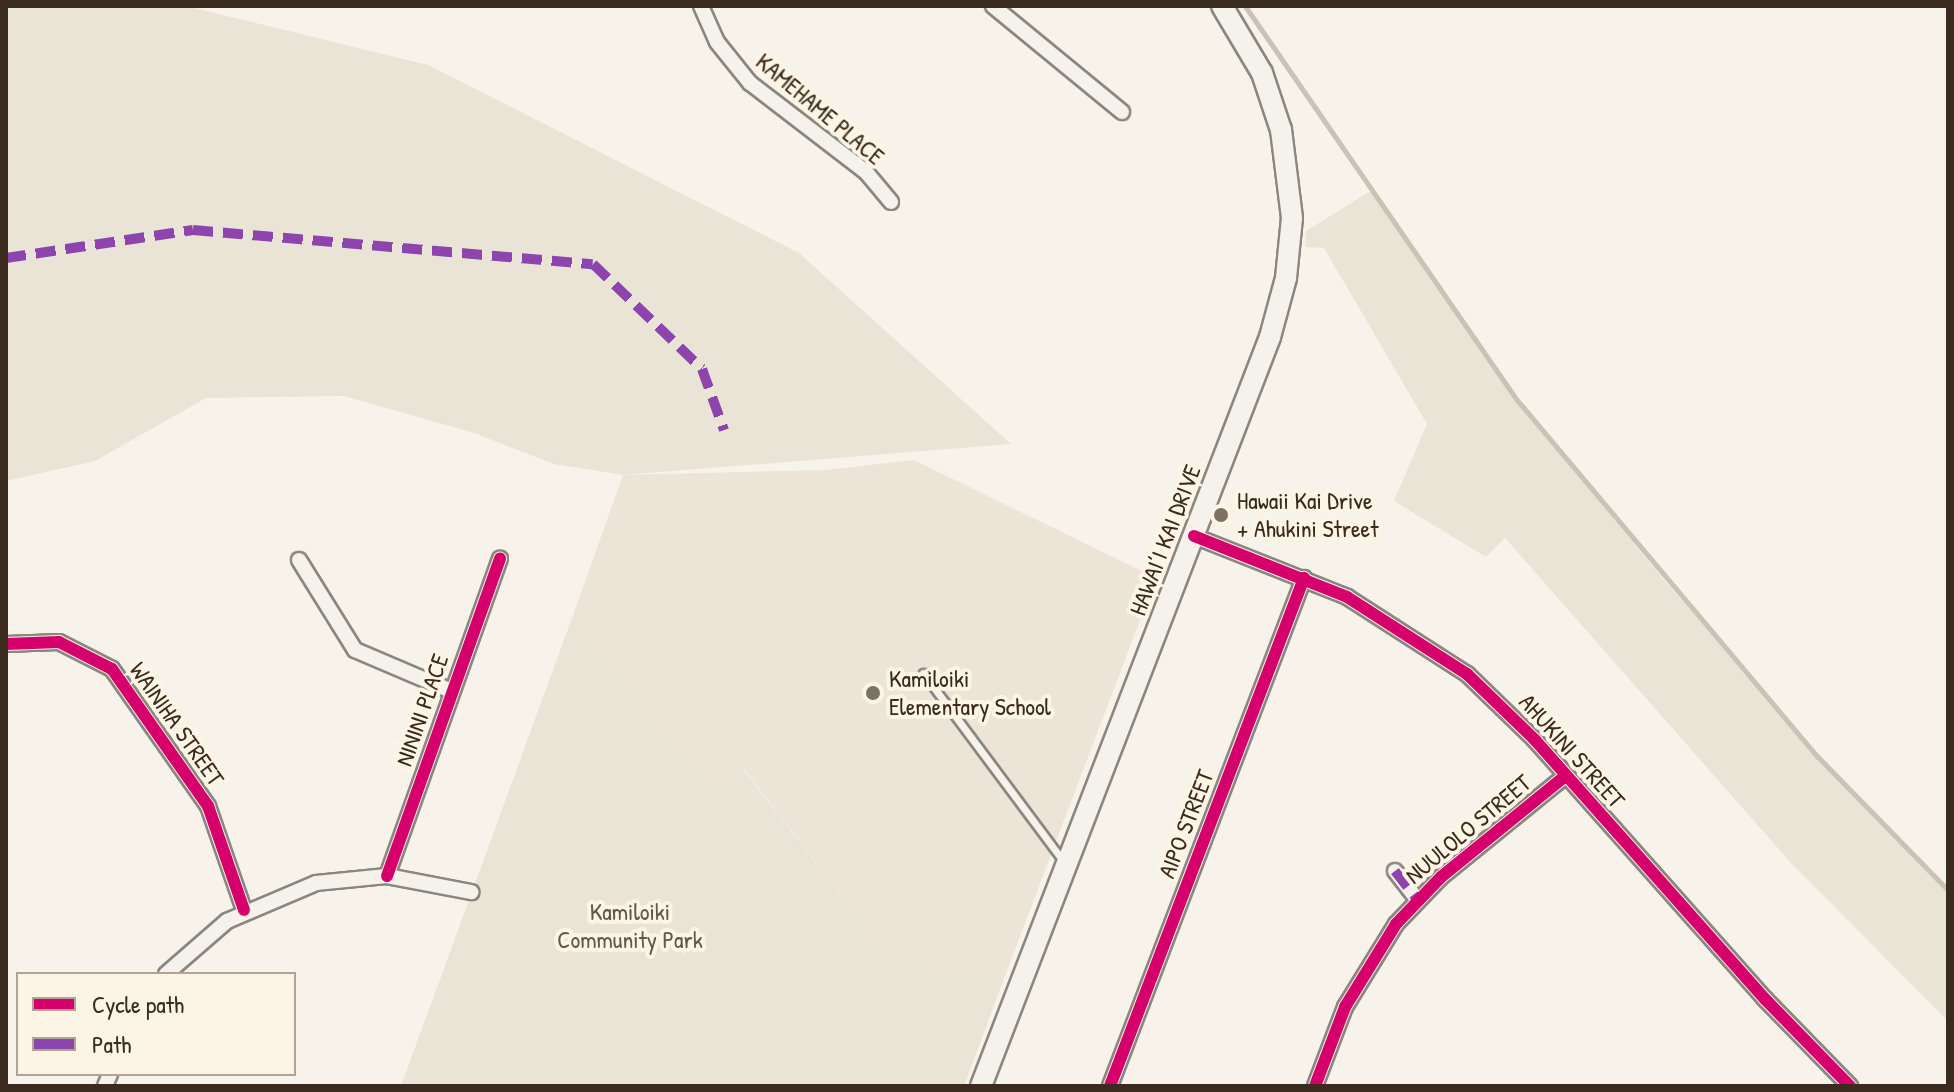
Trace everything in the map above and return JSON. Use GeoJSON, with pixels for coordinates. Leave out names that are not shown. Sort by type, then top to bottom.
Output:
{"type":"FeatureCollection","features":[{"type":"Feature","properties":{"kind":"main road","name":"HAWAI’I KAI DRIVE"},"geometry":{"type":"LineString","coordinates":[[988,1084],[1270,337],[1290,248],[1291,189],[1281,130],[1262,73],[1222,6]]}},
{"type":"Feature","properties":{"kind":"street","name":"KAMEHAME PLACE"},"geometry":{"type":"LineString","coordinates":[[701,6],[717,42],[750,83],[866,172],[891,202]]}},
{"type":"Feature","properties":{"kind":"street"},"geometry":{"type":"LineString","coordinates":[[993,6],[1122,112]]}},
{"type":"Feature","properties":{"kind":"street","name":"AHUKINI STREET"},"geometry":{"type":"LineString","coordinates":[[1194,536],[1304,578],[1389,620],[1467,674],[1850,1086]]}},
{"type":"Feature","properties":{"kind":"street","name":"NININI PLACE"},"geometry":{"type":"LineString","coordinates":[[387,876],[500,559]]}},
{"type":"Feature","properties":{"kind":"street"},"geometry":{"type":"LineString","coordinates":[[299,560],[355,650],[451,691]]}},
{"type":"Feature","properties":{"kind":"street","name":"AIPO STREET"},"geometry":{"type":"LineString","coordinates":[[1110,1086],[1304,578]]}},
{"type":"Feature","properties":{"kind":"street","name":"WAINIHA STREET"},"geometry":{"type":"LineString","coordinates":[[6,644],[59,642],[112,669],[208,806],[244,910]]}},
{"type":"Feature","properties":{"kind":"street","name":"NUULOLO STREET"},"geometry":{"type":"LineString","coordinates":[[1315,1086],[1360,978],[1418,900],[1564,777]]}},
{"type":"Feature","properties":{"kind":"street"},"geometry":{"type":"LineString","coordinates":[[1395,871],[1418,900]]}},
{"type":"Feature","properties":{"kind":"street"},"geometry":{"type":"LineString","coordinates":[[168,972],[198,942],[244,910],[316,883],[387,876],[471,892]]}},
{"type":"Feature","properties":{"kind":"lane"},"geometry":{"type":"LineString","coordinates":[[923,673],[1068,867]]}},
{"type":"Feature","properties":{"kind":"shaded area","name":"Kamiloiki Elementary School"},"geometry":{"type":"Polygon","coordinates":[[[914,460],[1156,578],[1002,984],[883,950],[744,769],[710,788],[572,618],[623,475],[826,470],[914,460]]]}},
{"type":"Feature","properties":{"kind":"green space"},"geometry":{"type":"Polygon","coordinates":[[[6,6],[186,6],[428,65],[799,253],[1011,444],[623,475],[554,464],[474,433],[344,396],[206,398],[95,461],[6,481],[6,6]]]}},
{"type":"Feature","properties":{"kind":"green space"},"geometry":{"type":"Polygon","coordinates":[[[1372,190],[1517,400],[1659,574],[1818,757],[1948,890],[1948,1021],[1791,863],[1505,538],[1486,557],[1394,501],[1427,424],[1324,248],[1305,247],[1306,231],[1372,190]]]}},
{"type":"Feature","properties":{"kind":"green space","name":"Kamiloiki Community Park"},"geometry":{"type":"Polygon","coordinates":[[[572,618],[710,788],[743,769],[883,950],[1002,984],[964,1086],[401,1086],[572,618]]]}},
{"type":"Feature","properties":{"kind":"waterway"},"geometry":{"type":"LineString","coordinates":[[1245,6],[1517,400],[1818,757],[1948,890]]}},
{"type":"Feature","properties":{"kind":"marked path"},"geometry":{"type":"LineString","coordinates":[[6,258],[193,230],[593,264],[702,369],[724,430]]}},
{"type":"Feature","properties":{"kind":"marked path"},"geometry":{"type":"LineString","coordinates":[[1395,871],[1418,900]]}},
{"type":"Feature","properties":{"kind":"cycle path"},"geometry":{"type":"LineString","coordinates":[[1194,536],[1347,597],[1467,674],[1535,740],[1765,999],[1850,1086]]}},
{"type":"Feature","properties":{"kind":"cycle path"},"geometry":{"type":"LineString","coordinates":[[387,876],[500,559]]}},
{"type":"Feature","properties":{"kind":"cycle path"},"geometry":{"type":"LineString","coordinates":[[1110,1086],[1304,578]]}},
{"type":"Feature","properties":{"kind":"cycle path"},"geometry":{"type":"LineString","coordinates":[[6,644],[59,642],[112,669],[208,806],[244,910]]}},
{"type":"Feature","properties":{"kind":"cycle path"},"geometry":{"type":"LineString","coordinates":[[1315,1086],[1345,1007],[1396,924],[1441,877],[1564,777]]}},
{"type":"Feature","properties":{"kind":"place","name":"Hawaii Kai Drive + Ahukini Street"},"geometry":{"type":"Point","coordinates":[1221,515]}},
{"type":"Feature","properties":{"kind":"place","name":"Kamiloiki Elementary School"},"geometry":{"type":"Point","coordinates":[873,693]}}]}
